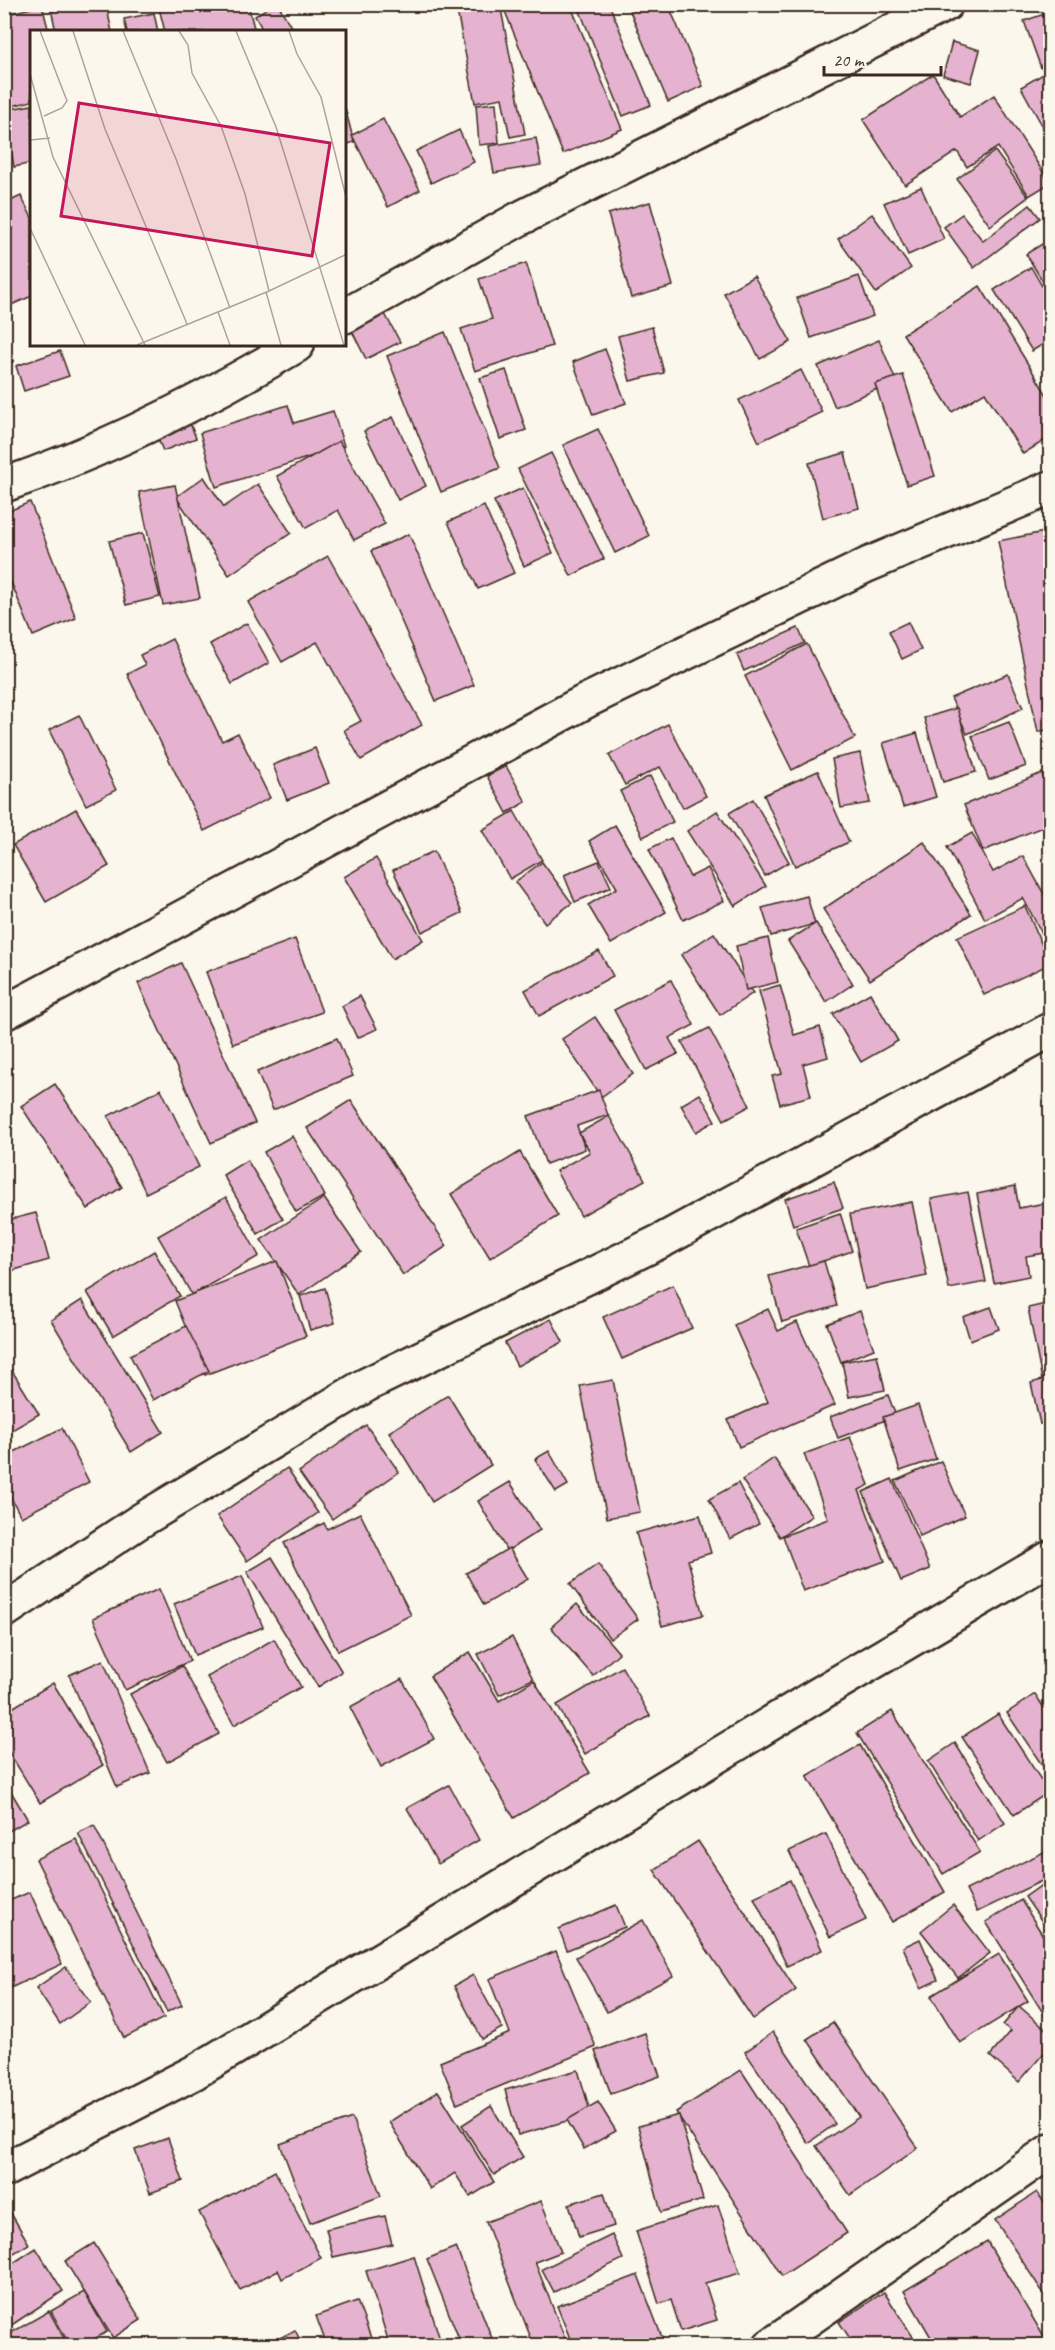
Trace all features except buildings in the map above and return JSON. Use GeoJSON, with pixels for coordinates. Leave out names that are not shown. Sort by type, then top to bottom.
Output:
{"type":"FeatureCollection","features":[{"type":"Feature","properties":{"kind":"street"},"geometry":{"type":"LineString","coordinates":[[346,315],[519,219],[946,4]]}},
{"type":"Feature","properties":{"kind":"street"},"geometry":{"type":"LineString","coordinates":[[4,485],[58,467],[236,382],[295,346]]}},
{"type":"Feature","properties":{"kind":"street"},"geometry":{"type":"LineString","coordinates":[[4,1013],[588,700],[867,565],[1050,488]]}},
{"type":"Feature","properties":{"kind":"street"},"geometry":{"type":"LineString","coordinates":[[4,1611],[140,1521],[366,1385],[663,1240],[1050,1030]]}},
{"type":"Feature","properties":{"kind":"street"},"geometry":{"type":"LineString","coordinates":[[4,2170],[195,2072],[829,1688],[1050,1558]]}},
{"type":"Feature","properties":{"kind":"street"},"geometry":{"type":"LineString","coordinates":[[770,2346],[1050,2151]]}}]}
